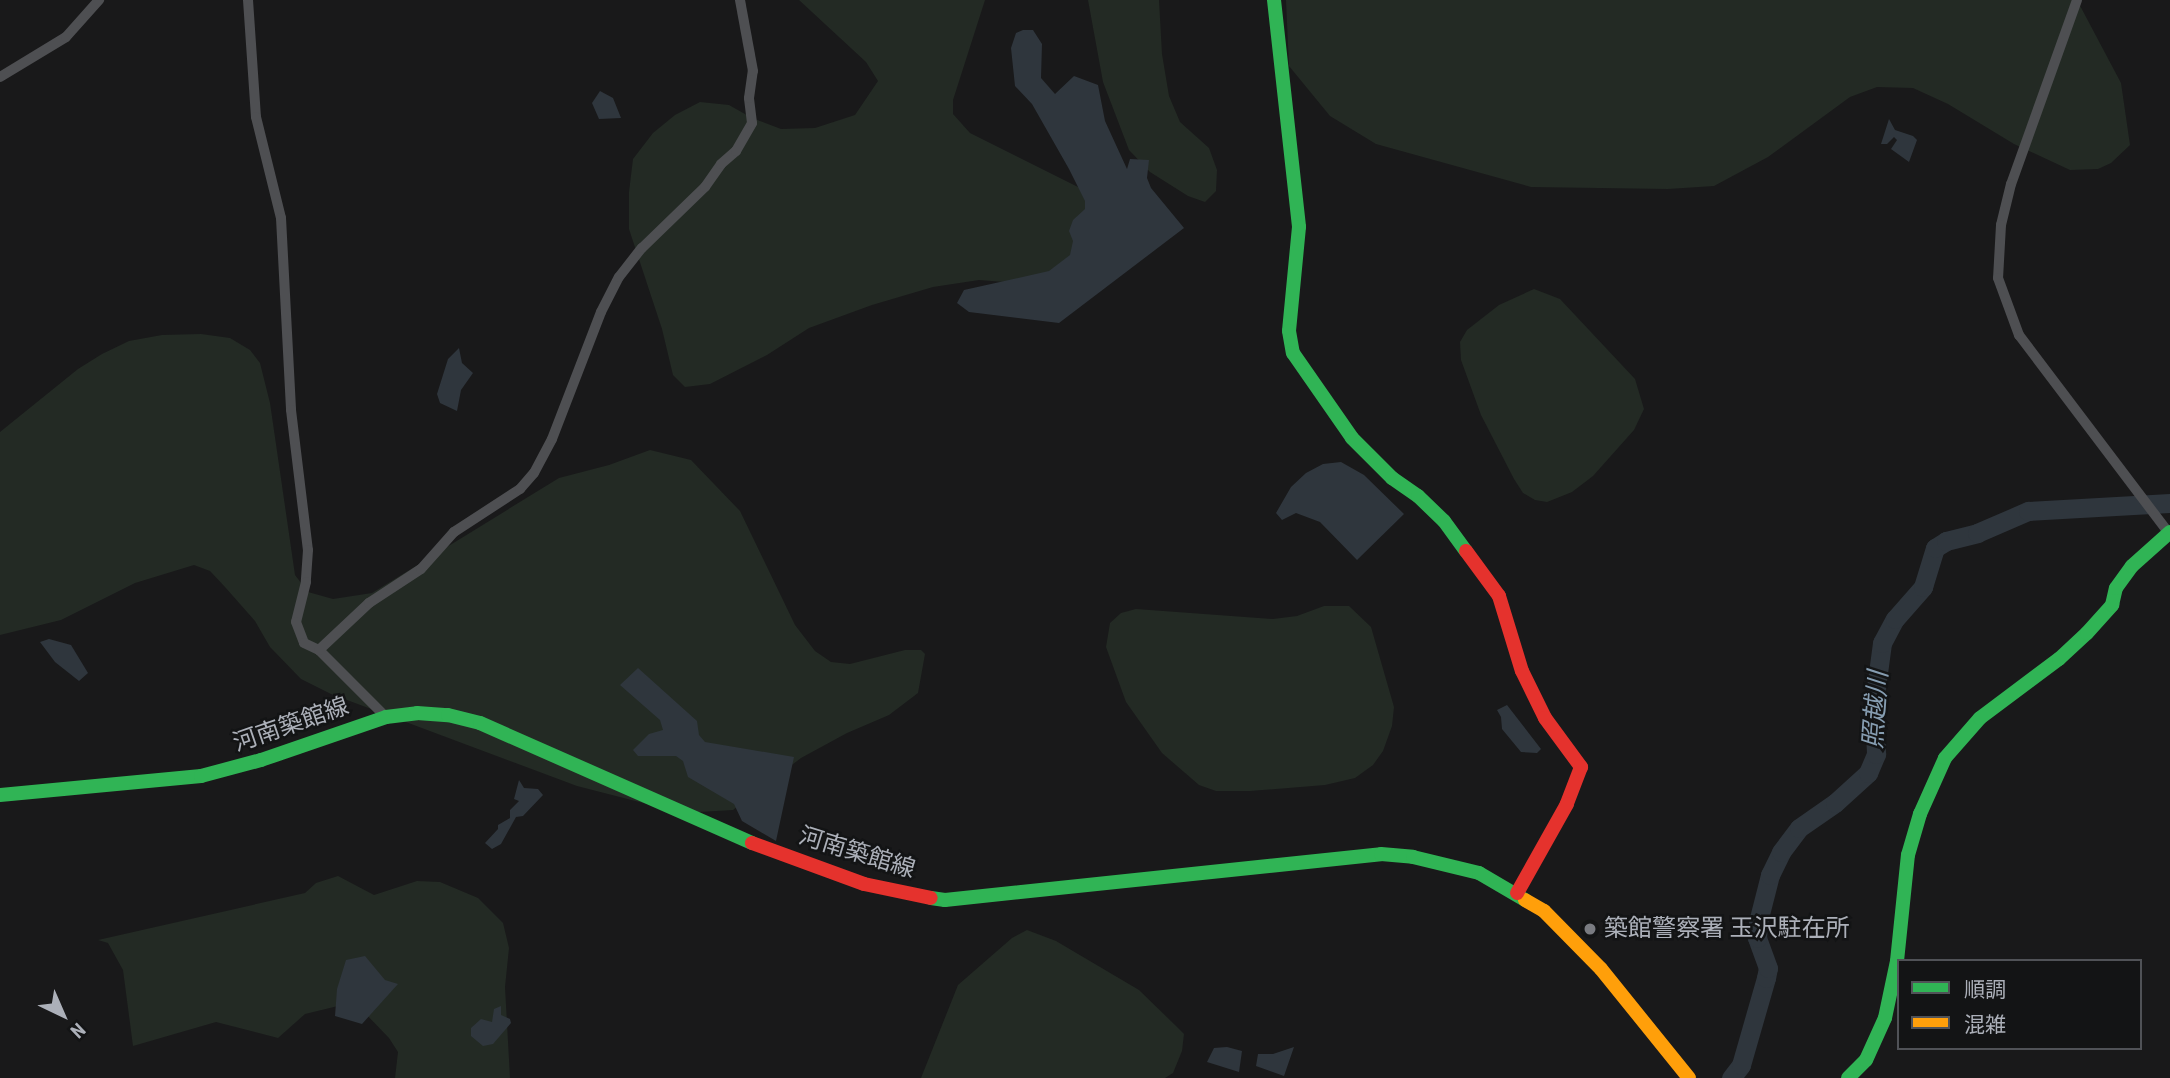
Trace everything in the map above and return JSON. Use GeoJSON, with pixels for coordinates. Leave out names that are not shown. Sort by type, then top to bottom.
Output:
{"type":"FeatureCollection","features":[{"type":"Feature","properties":{"kind":"main road"},"geometry":{"type":"LineString","coordinates":[[1275,0],[1299,227],[1289,331],[1293,353],[1352,438],[1392,478],[1418,496],[1444,521],[1492,587],[1508,620],[1522,671],[1545,718],[1581,767],[1567,804],[1517,893]]}},
{"type":"Feature","properties":{"kind":"main road"},"geometry":{"type":"LineString","coordinates":[[1898,959],[1908,855],[1920,814],[1945,758],[1980,718],[2059,659],[2087,633],[2112,605],[2116,588],[2132,566],[2169,532]]}},
{"type":"Feature","properties":{"kind":"main road","name":"河南築館線"},"geometry":{"type":"LineString","coordinates":[[0,795],[201,776],[261,760],[386,717],[416,713],[448,715],[480,723],[756,845],[864,884],[905,895],[945,900],[1381,854],[1413,857],[1479,873],[1544,911],[1573,937],[1689,1078]]}},
{"type":"Feature","properties":{"kind":"main road"},"geometry":{"type":"LineString","coordinates":[[1848,1078],[1866,1060],[1885,1018],[1897,965]]}},
{"type":"Feature","properties":{"kind":"street"},"geometry":{"type":"LineString","coordinates":[[0,77],[65,37],[99,0]]}},
{"type":"Feature","properties":{"kind":"street"},"geometry":{"type":"LineString","coordinates":[[248,0],[256,117],[281,218],[291,410],[309,550],[306,582],[296,622],[304,643],[319,650],[386,717]]}},
{"type":"Feature","properties":{"kind":"street"},"geometry":{"type":"LineString","coordinates":[[319,650],[369,603],[421,569],[454,532],[520,489],[534,473],[552,439],[601,312],[619,276],[642,248],[705,187],[721,164],[736,151],[752,123],[749,98],[754,71],[740,0]]}},
{"type":"Feature","properties":{"kind":"street"},"geometry":{"type":"LineString","coordinates":[[2077,0],[2011,184],[2001,225],[1998,278],[2019,335],[2169,532]]}},
{"type":"Feature","properties":{"kind":"shaded area"},"geometry":{"type":"Polygon","coordinates":[[[799,0],[985,0],[953,100],[953,114],[970,133],[1094,195],[1094,261],[1017,283],[979,280],[933,287],[872,305],[809,328],[767,355],[710,384],[685,387],[673,375],[662,329],[629,229],[629,192],[633,159],[653,133],[675,115],[700,102],[729,105],[752,118],[781,129],[815,128],[855,115],[878,81],[866,62],[799,0]]]}},
{"type":"Feature","properties":{"kind":"shaded area"},"geometry":{"type":"Polygon","coordinates":[[[1088,0],[1159,0],[1162,54],[1169,96],[1180,122],[1209,148],[1217,170],[1216,191],[1205,202],[1188,196],[1150,172],[1129,150],[1103,82],[1088,0]]]}},
{"type":"Feature","properties":{"kind":"shaded area"},"geometry":{"type":"Polygon","coordinates":[[[1286,0],[2077,0],[2121,83],[2130,145],[2111,163],[2098,169],[2070,170],[2014,144],[1948,104],[1913,88],[1877,87],[1850,97],[1768,157],[1714,186],[1668,189],[1531,187],[1376,144],[1330,116],[1289,66],[1286,0]]]}},
{"type":"Feature","properties":{"kind":"shaded area"},"geometry":{"type":"Polygon","coordinates":[[[1033,30],[1042,44],[1041,78],[1055,94],[1074,76],[1098,85],[1105,121],[1127,169],[1130,159],[1149,160],[1147,178],[1151,188],[1184,228],[1059,323],[969,312],[957,303],[964,290],[1049,271],[1070,255],[1073,241],[1069,231],[1073,220],[1085,209],[1085,201],[1069,169],[1032,104],[1015,86],[1011,48],[1016,33],[1033,30]]]}},
{"type":"Feature","properties":{"kind":"shaded area"},"geometry":{"type":"Polygon","coordinates":[[[600,91],[613,98],[621,118],[599,119],[592,103],[600,91]]]}},
{"type":"Feature","properties":{"kind":"shaded area"},"geometry":{"type":"Polygon","coordinates":[[[1889,119],[1895,130],[1917,140],[1909,162],[1891,149],[1897,140],[1894,137],[1887,144],[1881,144],[1889,119]]]}},
{"type":"Feature","properties":{"kind":"shaded area"},"geometry":{"type":"Polygon","coordinates":[[[1534,289],[1560,299],[1635,379],[1644,409],[1634,430],[1593,476],[1572,492],[1547,502],[1535,500],[1523,493],[1514,479],[1481,415],[1461,360],[1460,342],[1467,330],[1499,305],[1534,289]]]}},
{"type":"Feature","properties":{"kind":"shaded area"},"geometry":{"type":"Polygon","coordinates":[[[201,334],[230,338],[250,350],[260,363],[270,403],[295,575],[308,592],[333,599],[372,593],[559,478],[609,465],[650,450],[691,460],[740,511],[795,625],[815,651],[831,662],[850,664],[905,650],[921,650],[925,654],[918,693],[889,715],[847,733],[801,758],[733,810],[682,813],[577,786],[331,694],[301,679],[270,647],[255,621],[210,571],[194,565],[135,583],[61,620],[0,635],[0,432],[78,369],[102,354],[129,341],[162,335],[201,334]]]}},
{"type":"Feature","properties":{"kind":"shaded area"},"geometry":{"type":"Polygon","coordinates":[[[459,348],[462,363],[473,373],[461,390],[457,411],[440,403],[437,394],[448,359],[459,348]]]}},
{"type":"Feature","properties":{"kind":"shaded area"},"geometry":{"type":"Polygon","coordinates":[[[1341,462],[1364,475],[1404,514],[1357,560],[1320,522],[1296,513],[1282,520],[1276,513],[1291,487],[1306,473],[1323,464],[1341,462]]]}},
{"type":"Feature","properties":{"kind":"shaded area"},"geometry":{"type":"Polygon","coordinates":[[[1324,606],[1349,606],[1371,627],[1394,707],[1392,726],[1383,751],[1373,765],[1355,778],[1325,785],[1216,791],[1199,785],[1162,753],[1126,702],[1106,647],[1110,623],[1121,613],[1136,609],[1273,619],[1297,616],[1324,606]]]}},
{"type":"Feature","properties":{"kind":"shaded area"},"geometry":{"type":"Polygon","coordinates":[[[49,639],[71,645],[88,673],[79,681],[55,662],[40,642],[49,639]]]}},
{"type":"Feature","properties":{"kind":"shaded area"},"geometry":{"type":"Polygon","coordinates":[[[638,668],[697,721],[699,735],[705,742],[794,757],[776,841],[742,821],[734,804],[688,777],[683,761],[676,756],[638,756],[633,750],[649,734],[663,730],[660,720],[620,685],[638,668]]]}},
{"type":"Feature","properties":{"kind":"shaded area"},"geometry":{"type":"Polygon","coordinates":[[[1507,705],[1541,749],[1537,753],[1521,752],[1502,729],[1497,710],[1507,705]]]}},
{"type":"Feature","properties":{"kind":"shaded area"},"geometry":{"type":"Polygon","coordinates":[[[519,780],[524,788],[538,789],[543,795],[523,816],[516,817],[501,844],[492,849],[485,843],[498,829],[498,825],[510,818],[510,810],[519,801],[514,799],[519,780]]]}},
{"type":"Feature","properties":{"kind":"shaded area"},"geometry":{"type":"Polygon","coordinates":[[[338,876],[374,895],[417,881],[440,882],[478,898],[503,923],[509,948],[505,987],[510,1078],[395,1078],[398,1052],[389,1038],[362,1010],[338,1006],[305,1014],[278,1038],[216,1022],[133,1046],[123,970],[108,943],[98,940],[305,893],[316,883],[338,876]]]}},
{"type":"Feature","properties":{"kind":"shaded area"},"geometry":{"type":"Polygon","coordinates":[[[1027,930],[1056,941],[1139,990],[1175,1025],[1184,1034],[1182,1051],[1173,1073],[1165,1078],[921,1078],[958,985],[1012,938],[1027,930]]]}},
{"type":"Feature","properties":{"kind":"shaded area"},"geometry":{"type":"Polygon","coordinates":[[[365,956],[385,980],[398,984],[362,1024],[335,1016],[337,989],[346,960],[365,956]]]}},
{"type":"Feature","properties":{"kind":"shaded area"},"geometry":{"type":"Polygon","coordinates":[[[501,1006],[501,1015],[510,1019],[511,1023],[493,1044],[483,1046],[471,1036],[471,1028],[481,1019],[492,1022],[494,1009],[501,1006]]]}},
{"type":"Feature","properties":{"kind":"shaded area"},"geometry":{"type":"Polygon","coordinates":[[[1227,1047],[1242,1051],[1239,1072],[1207,1062],[1214,1048],[1227,1047]]]}},
{"type":"Feature","properties":{"kind":"shaded area"},"geometry":{"type":"Polygon","coordinates":[[[1294,1047],[1284,1076],[1256,1066],[1258,1054],[1273,1054],[1294,1047]]]}},
{"type":"Feature","properties":{"kind":"waterway","name":"照越川"},"geometry":{"type":"LineString","coordinates":[[1731,1078],[1741,1065],[1768,968],[1757,938],[1758,922],[1770,875],[1781,852],[1799,828],[1835,803],[1868,773],[1876,754],[1874,703],[1882,643],[1895,619],[1923,587],[1935,548],[1946,541],[1977,533],[2028,511],[2170,503]]}},
{"type":"Feature","properties":{"kind":"traffic: fast"},"geometry":{"type":"LineString","coordinates":[[1274,0],[1299,227],[1289,331],[1293,353],[1352,438],[1392,478],[1418,496],[1444,521],[1466,551]]}},
{"type":"Feature","properties":{"kind":"traffic: fast"},"geometry":{"type":"LineString","coordinates":[[1897,959],[1908,855],[1920,814],[1945,758],[1980,718],[2059,659],[2087,633],[2112,605],[2116,588],[2132,566],[2170,532]]}},
{"type":"Feature","properties":{"kind":"traffic: fast"},"geometry":{"type":"LineString","coordinates":[[0,795],[201,776],[261,760],[386,717],[417,713],[448,715],[480,723],[752,843]]}},
{"type":"Feature","properties":{"kind":"traffic: fast"},"geometry":{"type":"LineString","coordinates":[[931,898],[945,900],[1381,854],[1413,857],[1479,873],[1525,900]]}},
{"type":"Feature","properties":{"kind":"traffic: fast"},"geometry":{"type":"LineString","coordinates":[[1848,1078],[1866,1060],[1885,1018],[1897,961]]}},
{"type":"Feature","properties":{"kind":"traffic: slow"},"geometry":{"type":"LineString","coordinates":[[1525,900],[1544,911],[1601,969],[1689,1078]]}},
{"type":"Feature","properties":{"kind":"traffic: jam"},"geometry":{"type":"LineString","coordinates":[[1466,551],[1499,596],[1522,671],[1545,718],[1581,767],[1567,804],[1517,893]]}},
{"type":"Feature","properties":{"kind":"traffic: jam"},"geometry":{"type":"LineString","coordinates":[[752,843],[864,884],[931,898]]}},
{"type":"Feature","properties":{"kind":"place","name":"築館警察署 玉沢駐在所"},"geometry":{"type":"Point","coordinates":[1590,929]}}]}
